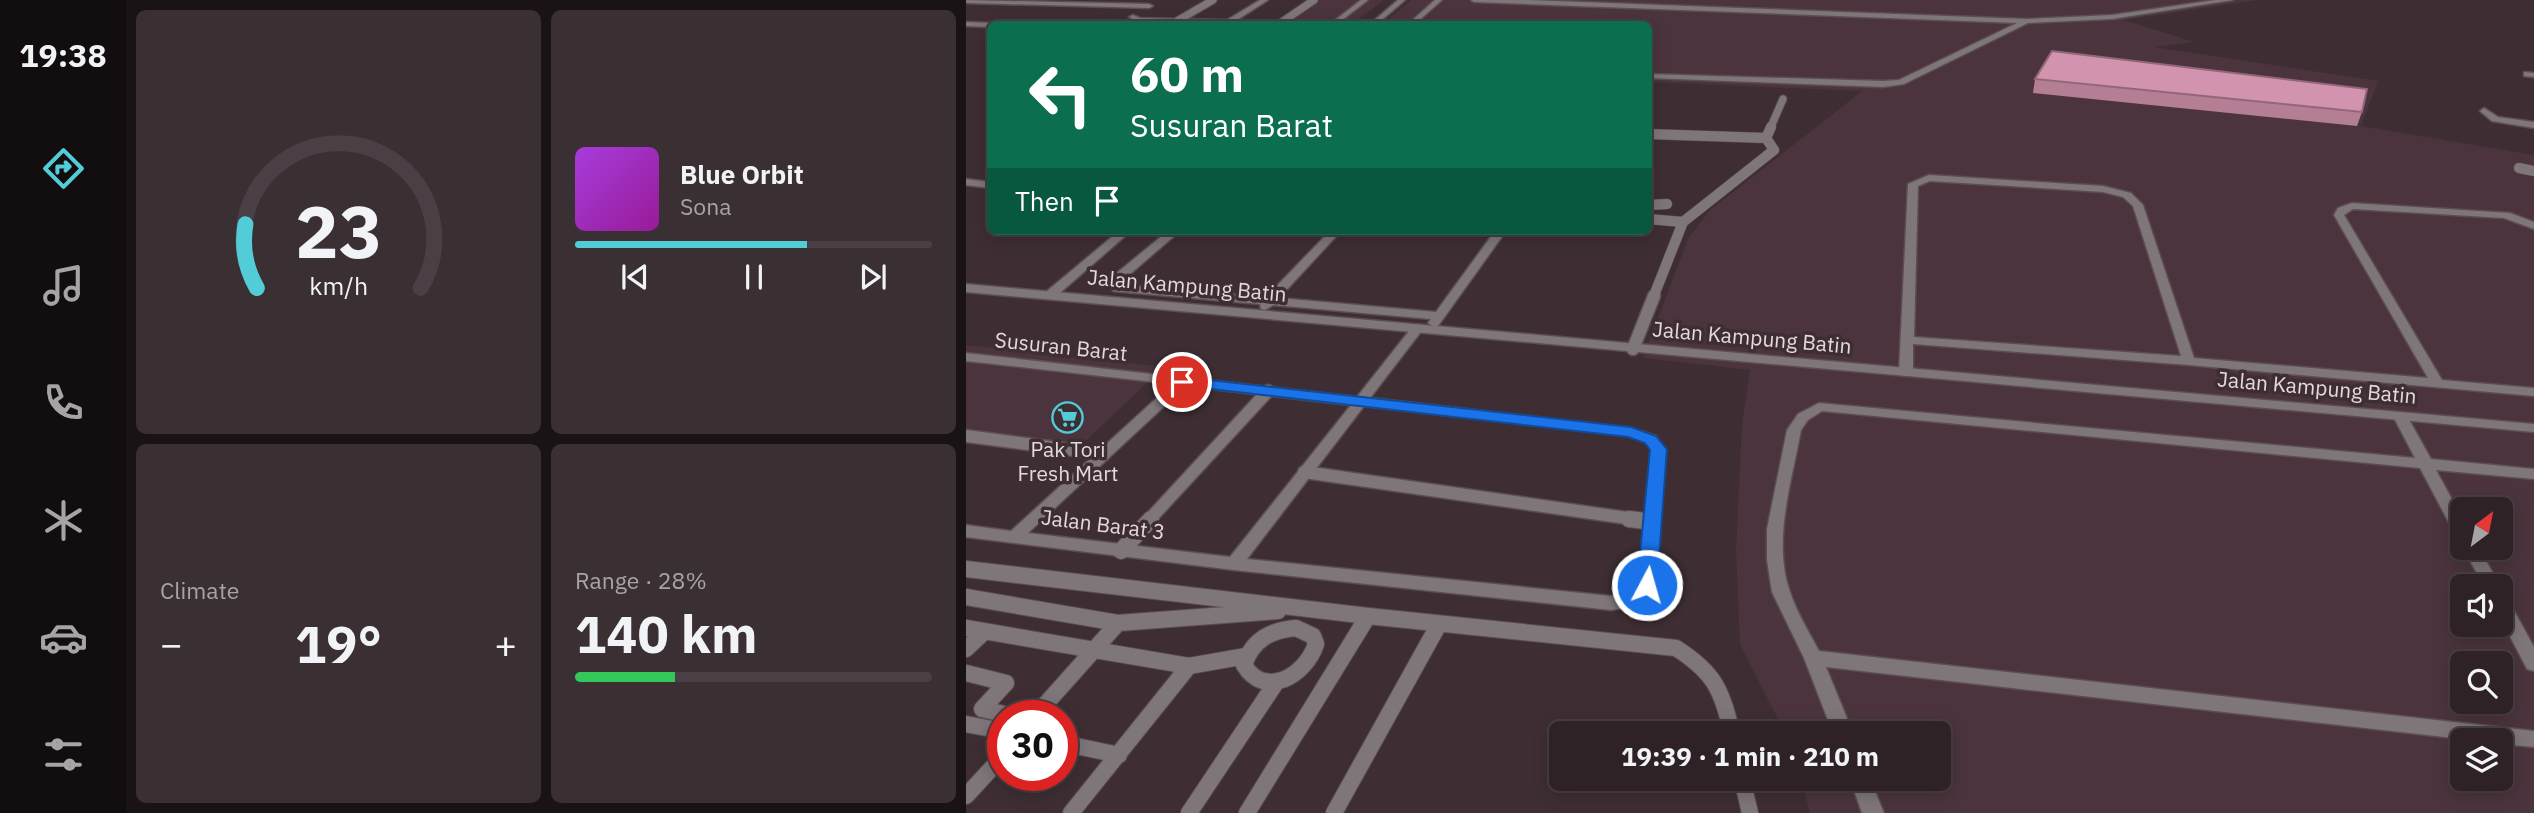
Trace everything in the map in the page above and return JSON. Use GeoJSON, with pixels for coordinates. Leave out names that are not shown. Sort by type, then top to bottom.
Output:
{"type":"FeatureCollection","features":[{"type":"Feature","properties":{"kind":"street"},"geometry":{"type":"LineString","coordinates":[[1161,0],[1133,19],[1177,21]]}},
{"type":"Feature","properties":{"kind":"street"},"geometry":{"type":"LineString","coordinates":[[1231,21],[1265,0]]}},
{"type":"Feature","properties":{"kind":"street"},"geometry":{"type":"LineString","coordinates":[[1337,21],[1365,0]]}},
{"type":"Feature","properties":{"kind":"street"},"geometry":{"type":"LineString","coordinates":[[1377,21],[1402,0]]}},
{"type":"Feature","properties":{"kind":"street"},"geometry":{"type":"LineString","coordinates":[[1414,21],[1439,0]]}},
{"type":"Feature","properties":{"kind":"street"},"geometry":{"type":"LineString","coordinates":[[1474,0],[2026,21],[2112,17],[2230,0]]}},
{"type":"Feature","properties":{"kind":"street"},"geometry":{"type":"LineString","coordinates":[[1712,10],[1718,0]]}},
{"type":"Feature","properties":{"kind":"street"},"geometry":{"type":"LineString","coordinates":[[966,1],[1149,6]]}},
{"type":"Feature","properties":{"kind":"street"},"geometry":{"type":"LineString","coordinates":[[1652,76],[1883,85],[1900,82],[2026,21]]}},
{"type":"Feature","properties":{"kind":"street"},"geometry":{"type":"LineString","coordinates":[[966,24],[987,25]]}},
{"type":"Feature","properties":{"kind":"street"},"geometry":{"type":"LineString","coordinates":[[2484,111],[2495,119],[2534,125]]}},
{"type":"Feature","properties":{"kind":"street"},"geometry":{"type":"LineString","coordinates":[[1906,372],[1913,184],[1929,178],[2103,189],[2127,195],[2138,205],[2189,361]]}},
{"type":"Feature","properties":{"kind":"street"},"geometry":{"type":"LineString","coordinates":[[966,182],[987,185]]}},
{"type":"Feature","properties":{"kind":"street"},"geometry":{"type":"LineString","coordinates":[[2438,384],[2339,215],[2342,210],[2352,206],[2506,215],[2534,226]]}},
{"type":"Feature","properties":{"kind":"street"},"geometry":{"type":"LineString","coordinates":[[1050,295],[1121,235]]}},
{"type":"Feature","properties":{"kind":"street"},"geometry":{"type":"LineString","coordinates":[[1170,235],[1124,272],[1116,280],[1116,288],[1265,307],[1439,316]]}},
{"type":"Feature","properties":{"kind":"street"},"geometry":{"type":"LineString","coordinates":[[1265,307],[1332,235]]}},
{"type":"Feature","properties":{"kind":"street"},"geometry":{"type":"LineString","coordinates":[[1234,564],[1361,402],[1423,330],[1439,316],[1498,235]]}},
{"type":"Feature","properties":{"kind":"street","name":"Jalan Kampung Batin"},"geometry":{"type":"LineString","coordinates":[[966,288],[1265,307],[1423,330],[2534,428]]}},
{"type":"Feature","properties":{"kind":"street"},"geometry":{"type":"LineString","coordinates":[[1908,340],[2189,361],[2534,392]]}},
{"type":"Feature","properties":{"kind":"street","name":"Susuran Barat"},"geometry":{"type":"LineString","coordinates":[[966,357],[1631,432],[1651,439],[1658,449],[1653,522]]}},
{"type":"Feature","properties":{"kind":"street"},"geometry":{"type":"LineString","coordinates":[[1014,537],[1182,382]]}},
{"type":"Feature","properties":{"kind":"street"},"geometry":{"type":"LineString","coordinates":[[1838,721],[1813,657],[1781,592],[1775,560],[1775,529],[1794,430],[1803,417],[1819,407],[2534,474]]}},
{"type":"Feature","properties":{"kind":"street"},"geometry":{"type":"LineString","coordinates":[[2400,416],[2450,509]]}},
{"type":"Feature","properties":{"kind":"street","name":"Jalan Barat 3"},"geometry":{"type":"LineString","coordinates":[[966,531],[1234,564],[1611,603],[1633,600],[1647,585],[1653,522]]}},
{"type":"Feature","properties":{"kind":"street"},"geometry":{"type":"LineString","coordinates":[[2513,625],[2534,664]]}},
{"type":"Feature","properties":{"kind":"street"},"geometry":{"type":"LineString","coordinates":[[1813,657],[2534,739]]}},
{"type":"Feature","properties":{"kind":"street"},"geometry":{"type":"LineString","coordinates":[[1865,791],[1873,813]]}},
{"type":"Feature","properties":{"kind":"lane"},"geometry":{"type":"LineString","coordinates":[[1177,21],[1213,0]]}},
{"type":"Feature","properties":{"kind":"lane"},"geometry":{"type":"LineString","coordinates":[[1283,21],[1314,0]]}},
{"type":"Feature","properties":{"kind":"lane"},"geometry":{"type":"LineString","coordinates":[[1766,138],[1783,99]]}},
{"type":"Feature","properties":{"kind":"lane"},"geometry":{"type":"LineString","coordinates":[[1633,349],[1683,222],[1774,150],[1766,138],[1652,134]]}},
{"type":"Feature","properties":{"kind":"lane"},"geometry":{"type":"LineString","coordinates":[[2519,168],[2534,171]]}},
{"type":"Feature","properties":{"kind":"lane"},"geometry":{"type":"LineString","coordinates":[[1652,205],[1667,204]]}},
{"type":"Feature","properties":{"kind":"lane"},"geometry":{"type":"LineString","coordinates":[[1652,219],[1683,222]]}},
{"type":"Feature","properties":{"kind":"lane"},"geometry":{"type":"LineString","coordinates":[[1121,551],[1268,391]]}},
{"type":"Feature","properties":{"kind":"lane"},"geometry":{"type":"LineString","coordinates":[[966,436],[1104,454]]}},
{"type":"Feature","properties":{"kind":"lane"},"geometry":{"type":"LineString","coordinates":[[1304,472],[1653,522]]}},
{"type":"Feature","properties":{"kind":"lane"},"geometry":{"type":"LineString","coordinates":[[966,569],[1439,624],[1676,648],[1707,667],[1722,690],[1729,721]]}},
{"type":"Feature","properties":{"kind":"lane"},"geometry":{"type":"LineString","coordinates":[[966,597],[1118,623],[1309,609]]}},
{"type":"Feature","properties":{"kind":"lane"},"geometry":{"type":"LineString","coordinates":[[1296,628],[1309,609]]}},
{"type":"Feature","properties":{"kind":"lane"},"geometry":{"type":"LineString","coordinates":[[1247,813],[1368,616]]}},
{"type":"Feature","properties":{"kind":"lane"},"geometry":{"type":"LineString","coordinates":[[1050,700],[1118,623]]}},
{"type":"Feature","properties":{"kind":"lane"},"geometry":{"type":"LineString","coordinates":[[1334,813],[1439,624]]}},
{"type":"Feature","properties":{"kind":"lane"},"geometry":{"type":"LineString","coordinates":[[966,628],[1094,652],[1189,666],[1246,656]]}},
{"type":"Feature","properties":{"kind":"lane"},"geometry":{"type":"LineString","coordinates":[[1296,628],[1313,636],[1315,653],[1301,671],[1277,681],[1254,679],[1247,673],[1244,665],[1246,656],[1261,638],[1272,632],[1296,628]]}},
{"type":"Feature","properties":{"kind":"lane"},"geometry":{"type":"LineString","coordinates":[[966,649],[984,632]]}},
{"type":"Feature","properties":{"kind":"lane"},"geometry":{"type":"LineString","coordinates":[[1071,813],[1189,666]]}},
{"type":"Feature","properties":{"kind":"lane"},"geometry":{"type":"LineString","coordinates":[[966,673],[1006,683],[990,700]]}},
{"type":"Feature","properties":{"kind":"lane"},"geometry":{"type":"LineString","coordinates":[[1189,813],[1277,681]]}},
{"type":"Feature","properties":{"kind":"lane"},"geometry":{"type":"LineString","coordinates":[[966,724],[987,728]]}},
{"type":"Feature","properties":{"kind":"lane"},"geometry":{"type":"LineString","coordinates":[[1078,746],[1119,755]]}},
{"type":"Feature","properties":{"kind":"lane"},"geometry":{"type":"LineString","coordinates":[[966,796],[987,773]]}},
{"type":"Feature","properties":{"kind":"lane"},"geometry":{"type":"LineString","coordinates":[[1745,791],[1750,813]]}},
{"type":"Feature","properties":{"kind":"shaded area"},"geometry":{"type":"Polygon","coordinates":[[[1313,0],[1384,0],[1356,21],[1284,21],[1313,0]]]}},
{"type":"Feature","properties":{"kind":"shaded area"},"geometry":{"type":"Polygon","coordinates":[[[1412,0],[2259,0],[2124,20],[2194,42],[2154,47],[2378,81],[2361,126],[2534,155],[2534,813],[1810,813],[1804,791],[1951,791],[1951,721],[1779,721],[1740,644],[1736,550],[1742,424],[1750,370],[1643,358],[1688,239],[1709,211],[1862,91],[1652,82],[1652,21],[1386,21],[1412,0]]]}},
{"type":"Feature","properties":{"kind":"shaded area"},"geometry":{"type":"Polygon","coordinates":[[[966,345],[1164,367],[1078,448],[966,434],[966,345]]]}},
{"type":"Feature","properties":{"kind":"building"},"geometry":{"type":"Polygon","coordinates":[[[2052,51],[2367,89],[2362,112],[2035,79],[2052,51]]]}},
{"type":"Feature","properties":{"kind":"place","name":"Pak Tori Fresh Mart"},"geometry":{"type":"Point","coordinates":[1068,418]}},
{"type":"Feature","properties":{"kind":"route"},"geometry":{"type":"LineString","coordinates":[[1182,382],[1631,432],[1651,439],[1658,449],[1647,585]]}}]}
